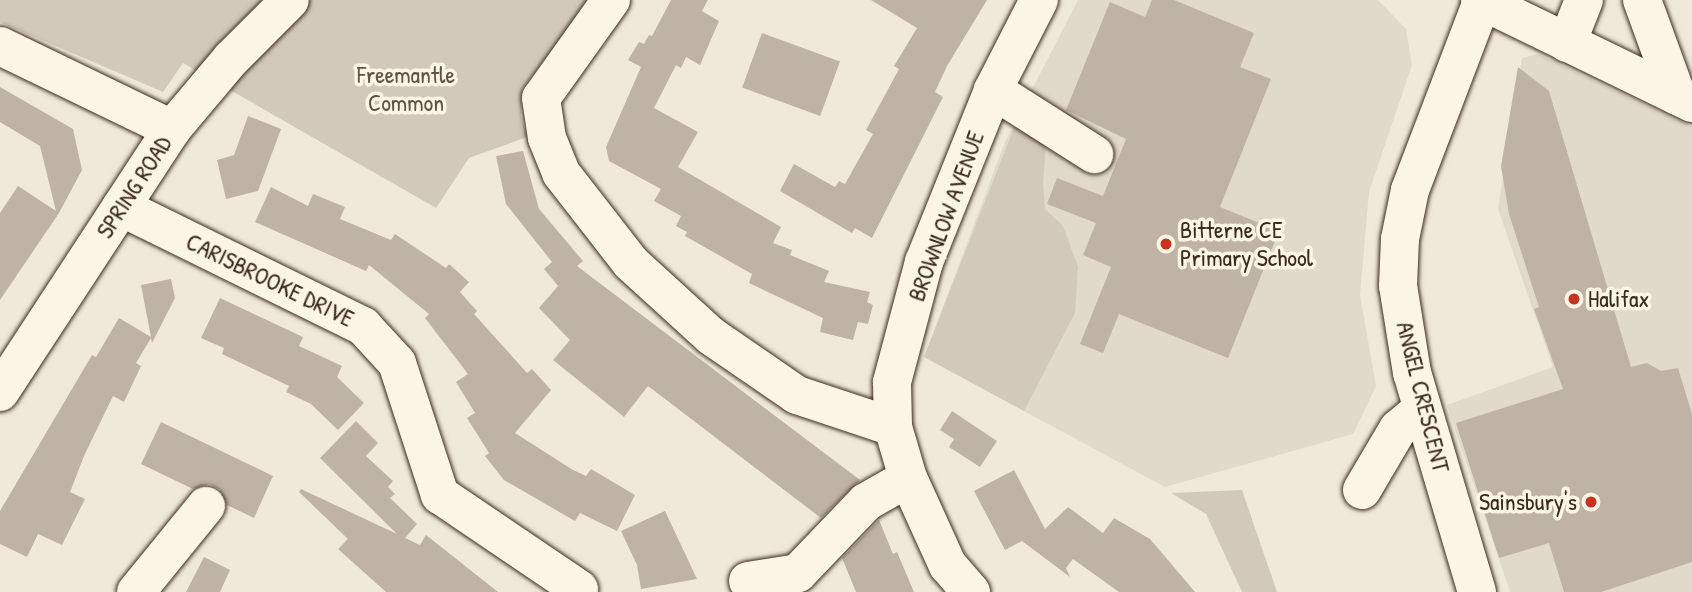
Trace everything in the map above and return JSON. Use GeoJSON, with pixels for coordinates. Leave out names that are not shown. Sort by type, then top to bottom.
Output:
{"type":"FeatureCollection","features":[{"type":"Feature","properties":{"kind":"street","name":"SPRING ROAD"},"geometry":{"type":"LineString","coordinates":[[0,392],[172,129],[231,59],[290,0]]}},
{"type":"Feature","properties":{"kind":"street"},"geometry":{"type":"LineString","coordinates":[[611,0],[541,98],[547,138],[561,173],[631,263],[711,336],[797,395],[892,428]]}},
{"type":"Feature","properties":{"kind":"street","name":"BROWNLOW AVENUE"},"geometry":{"type":"LineString","coordinates":[[971,592],[948,566],[908,478],[892,428],[892,382],[924,262],[993,90],[1039,0]]}},
{"type":"Feature","properties":{"kind":"street"},"geometry":{"type":"LineString","coordinates":[[1567,43],[1584,0]]}},
{"type":"Feature","properties":{"kind":"street"},"geometry":{"type":"LineString","coordinates":[[1642,0],[1684,99]]}},
{"type":"Feature","properties":{"kind":"street"},"geometry":{"type":"LineString","coordinates":[[1481,1],[1684,99]]}},
{"type":"Feature","properties":{"kind":"street","name":"ANGEL CRESCENT"},"geometry":{"type":"LineString","coordinates":[[1477,592],[1422,409],[1405,343],[1398,286],[1401,239],[1410,190],[1481,1]]}},
{"type":"Feature","properties":{"kind":"street"},"geometry":{"type":"LineString","coordinates":[[0,46],[172,129]]}},
{"type":"Feature","properties":{"kind":"street"},"geometry":{"type":"LineString","coordinates":[[993,90],[1094,154]]}},
{"type":"Feature","properties":{"kind":"street","name":"CARISBROOKE DRIVE"},"geometry":{"type":"LineString","coordinates":[[121,207],[363,326],[397,363],[440,495],[579,589]]}},
{"type":"Feature","properties":{"kind":"street"},"geometry":{"type":"LineString","coordinates":[[1362,490],[1398,429],[1422,409]]}},
{"type":"Feature","properties":{"kind":"street"},"geometry":{"type":"LineString","coordinates":[[748,581],[798,573],[866,502],[908,478]]}},
{"type":"Feature","properties":{"kind":"street"},"geometry":{"type":"LineString","coordinates":[[136,592],[206,506]]}},
{"type":"Feature","properties":{"kind":"shaded area","name":"Bitterne CE Primary School"},"geometry":{"type":"Polygon","coordinates":[[[1078,0],[1378,0],[1406,29],[1412,65],[1369,192],[1360,295],[1376,386],[1353,434],[1165,487],[924,357],[1005,142],[1078,0]]]}},
{"type":"Feature","properties":{"kind":"shaded area"},"geometry":{"type":"Polygon","coordinates":[[[1538,54],[1692,127],[1692,592],[1510,592],[1447,405],[1553,367],[1498,209],[1522,58],[1538,54]]]}},
{"type":"Feature","properties":{"kind":"green space","name":"Freemantle Common"},"geometry":{"type":"Polygon","coordinates":[[[0,0],[589,0],[522,89],[521,116],[527,137],[469,158],[436,208],[183,63],[163,92],[0,22],[0,0]]]}},
{"type":"Feature","properties":{"kind":"green space"},"geometry":{"type":"Polygon","coordinates":[[[1017,120],[1047,134],[1043,182],[1045,209],[1063,226],[1078,267],[1075,313],[1024,411],[924,357],[1017,120]]]}},
{"type":"Feature","properties":{"kind":"green space"},"geometry":{"type":"Polygon","coordinates":[[[1242,490],[1277,592],[1242,592],[1206,514],[1171,493],[1242,490]]]}},
{"type":"Feature","properties":{"kind":"building"},"geometry":{"type":"Polygon","coordinates":[[[671,0],[708,0],[702,11],[719,21],[700,65],[686,57],[681,68],[676,65],[654,108],[698,132],[678,167],[781,227],[773,243],[792,250],[790,255],[829,271],[824,282],[870,292],[867,302],[873,305],[868,324],[858,322],[853,340],[820,332],[823,318],[749,283],[752,274],[685,236],[687,232],[676,226],[681,216],[654,201],[661,189],[609,161],[606,147],[641,67],[628,60],[639,42],[644,44],[649,35],[652,36],[671,0]]]}},
{"type":"Feature","properties":{"kind":"building"},"geometry":{"type":"Polygon","coordinates":[[[871,0],[987,0],[947,66],[935,92],[943,97],[872,238],[855,228],[852,233],[780,191],[794,164],[835,187],[839,181],[845,184],[873,134],[866,130],[899,69],[894,66],[917,28],[871,0]]]}},
{"type":"Feature","properties":{"kind":"building"},"geometry":{"type":"Polygon","coordinates":[[[1152,0],[1174,0],[1254,33],[1240,67],[1271,79],[1220,207],[1279,231],[1228,358],[1119,314],[1103,353],[1080,344],[1111,267],[1083,255],[1096,223],[1047,204],[1057,178],[1103,196],[1126,139],[1066,110],[1110,2],[1145,17],[1152,0]]]}},
{"type":"Feature","properties":{"kind":"building"},"geometry":{"type":"Polygon","coordinates":[[[762,33],[840,61],[820,116],[742,88],[762,33]]]}},
{"type":"Feature","properties":{"kind":"building"},"geometry":{"type":"Polygon","coordinates":[[[1518,67],[1549,91],[1631,367],[1647,363],[1661,371],[1678,368],[1692,414],[1692,562],[1601,592],[1564,592],[1549,543],[1499,558],[1456,423],[1563,389],[1534,309],[1539,307],[1509,214],[1501,166],[1518,67]]]}},
{"type":"Feature","properties":{"kind":"building"},"geometry":{"type":"Polygon","coordinates":[[[0,87],[73,129],[82,170],[59,213],[0,300],[0,213],[18,186],[56,211],[40,146],[0,122],[0,87]]]}},
{"type":"Feature","properties":{"kind":"building"},"geometry":{"type":"Polygon","coordinates":[[[248,116],[281,129],[258,191],[226,199],[217,160],[234,155],[248,116]]]}},
{"type":"Feature","properties":{"kind":"building"},"geometry":{"type":"Polygon","coordinates":[[[523,151],[539,209],[583,261],[577,266],[860,480],[821,518],[648,386],[624,417],[553,360],[570,340],[539,308],[558,286],[544,269],[552,262],[506,204],[496,156],[523,151]]]}},
{"type":"Feature","properties":{"kind":"building"},"geometry":{"type":"Polygon","coordinates":[[[271,187],[308,206],[313,194],[345,207],[340,219],[391,240],[395,234],[446,268],[449,264],[469,282],[460,292],[477,311],[474,314],[527,373],[532,369],[551,390],[515,433],[573,470],[586,476],[591,469],[635,495],[617,531],[580,513],[575,521],[504,480],[485,456],[489,453],[467,418],[475,413],[456,382],[468,374],[425,318],[429,314],[369,265],[366,271],[255,222],[271,187]]]}},
{"type":"Feature","properties":{"kind":"building"},"geometry":{"type":"Polygon","coordinates":[[[171,279],[175,298],[152,343],[151,338],[136,363],[141,366],[124,402],[113,396],[84,456],[70,492],[85,499],[62,545],[38,534],[27,557],[0,544],[0,511],[92,355],[96,357],[119,318],[151,337],[141,285],[171,279]]]}},
{"type":"Feature","properties":{"kind":"building"},"geometry":{"type":"Polygon","coordinates":[[[220,298],[303,337],[299,346],[342,366],[337,377],[364,403],[338,430],[311,404],[286,392],[289,386],[222,354],[224,348],[201,338],[220,298]]]}},
{"type":"Feature","properties":{"kind":"building"},"geometry":{"type":"Polygon","coordinates":[[[952,411],[997,441],[980,467],[949,447],[954,439],[940,430],[952,411]]]}},
{"type":"Feature","properties":{"kind":"building"},"geometry":{"type":"Polygon","coordinates":[[[356,421],[378,443],[366,456],[393,481],[388,487],[395,494],[390,498],[417,524],[405,538],[420,545],[426,535],[498,592],[386,592],[338,549],[348,539],[299,492],[301,489],[397,534],[320,458],[356,421]]]}},
{"type":"Feature","properties":{"kind":"building"},"geometry":{"type":"Polygon","coordinates":[[[161,422],[273,476],[254,518],[227,505],[219,489],[209,484],[193,489],[141,464],[161,422]]]}},
{"type":"Feature","properties":{"kind":"building"},"geometry":{"type":"Polygon","coordinates":[[[1014,470],[1045,529],[1068,507],[1103,533],[1114,518],[1150,539],[1195,592],[1119,592],[1073,559],[1066,568],[1070,577],[1022,541],[1005,550],[974,491],[1014,470]]]}},
{"type":"Feature","properties":{"kind":"building"},"geometry":{"type":"Polygon","coordinates":[[[665,511],[697,579],[641,589],[637,565],[621,531],[665,511]]]}},
{"type":"Feature","properties":{"kind":"building"},"geometry":{"type":"Polygon","coordinates":[[[879,520],[893,554],[897,552],[914,592],[856,592],[842,558],[879,520]]]}},
{"type":"Feature","properties":{"kind":"building"},"geometry":{"type":"Polygon","coordinates":[[[204,557],[230,570],[220,592],[186,592],[204,557]]]}},
{"type":"Feature","properties":{"kind":"place","name":"Bitterne CE Primary School"},"geometry":{"type":"Point","coordinates":[1166,244]}},
{"type":"Feature","properties":{"kind":"place","name":"Halifax"},"geometry":{"type":"Point","coordinates":[1574,299]}},
{"type":"Feature","properties":{"kind":"place","name":"Sainsbury's"},"geometry":{"type":"Point","coordinates":[1591,502]}}]}
